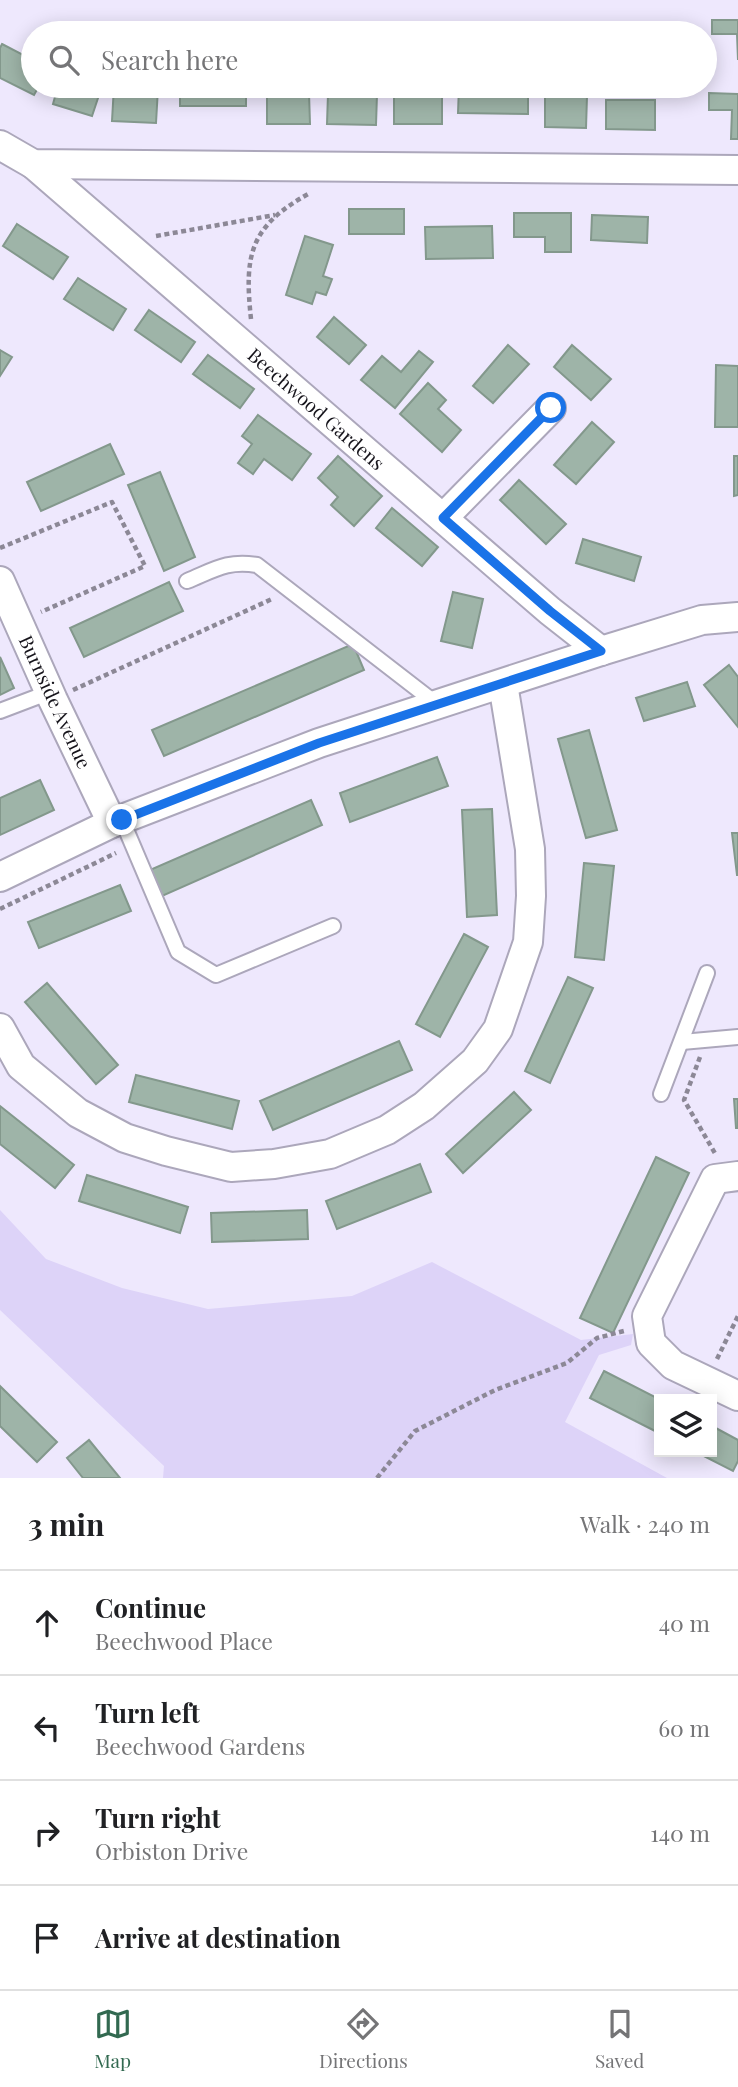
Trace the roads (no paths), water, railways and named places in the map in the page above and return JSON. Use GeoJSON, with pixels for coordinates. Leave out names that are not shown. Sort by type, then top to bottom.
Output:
{"type":"FeatureCollection","features":[{"type":"Feature","properties":{"kind":"street","name":"Beechwood Gardens"},"geometry":{"type":"LineString","coordinates":[[0,145],[33,164],[550,611],[601,651]]}},
{"type":"Feature","properties":{"kind":"street","name":"Beechwood Gardens"},"geometry":{"type":"LineString","coordinates":[[33,164],[738,170]]}},
{"type":"Feature","properties":{"kind":"street"},"geometry":{"type":"LineString","coordinates":[[443,518],[551,408]]}},
{"type":"Feature","properties":{"kind":"street","name":"Burnside Avenue"},"geometry":{"type":"LineString","coordinates":[[0,581],[51,696],[117,821]]}},
{"type":"Feature","properties":{"kind":"street"},"geometry":{"type":"LineString","coordinates":[[0,877],[117,821],[319,743],[702,620],[738,617]]}},
{"type":"Feature","properties":{"kind":"street"},"geometry":{"type":"LineString","coordinates":[[0,1028],[21,1066],[78,1113],[125,1138],[166,1152],[231,1167],[274,1164],[330,1154],[387,1130],[424,1106],[475,1062],[498,1029],[528,942],[530,849],[503,684]]}},
{"type":"Feature","properties":{"kind":"street"},"geometry":{"type":"LineString","coordinates":[[734,1177],[715,1179],[648,1316],[651,1343],[673,1365],[738,1396]]}},
{"type":"Feature","properties":{"kind":"lane"},"geometry":{"type":"LineString","coordinates":[[187,581],[228,564],[257,565],[438,705]]}},
{"type":"Feature","properties":{"kind":"lane"},"geometry":{"type":"LineString","coordinates":[[0,712],[51,696]]}},
{"type":"Feature","properties":{"kind":"lane"},"geometry":{"type":"LineString","coordinates":[[117,821],[133,845],[178,952],[216,975],[333,926]]}},
{"type":"Feature","properties":{"kind":"lane"},"geometry":{"type":"LineString","coordinates":[[661,1094],[707,973]]}},
{"type":"Feature","properties":{"kind":"lane"},"geometry":{"type":"LineString","coordinates":[[682,1042],[738,1037]]}}]}
